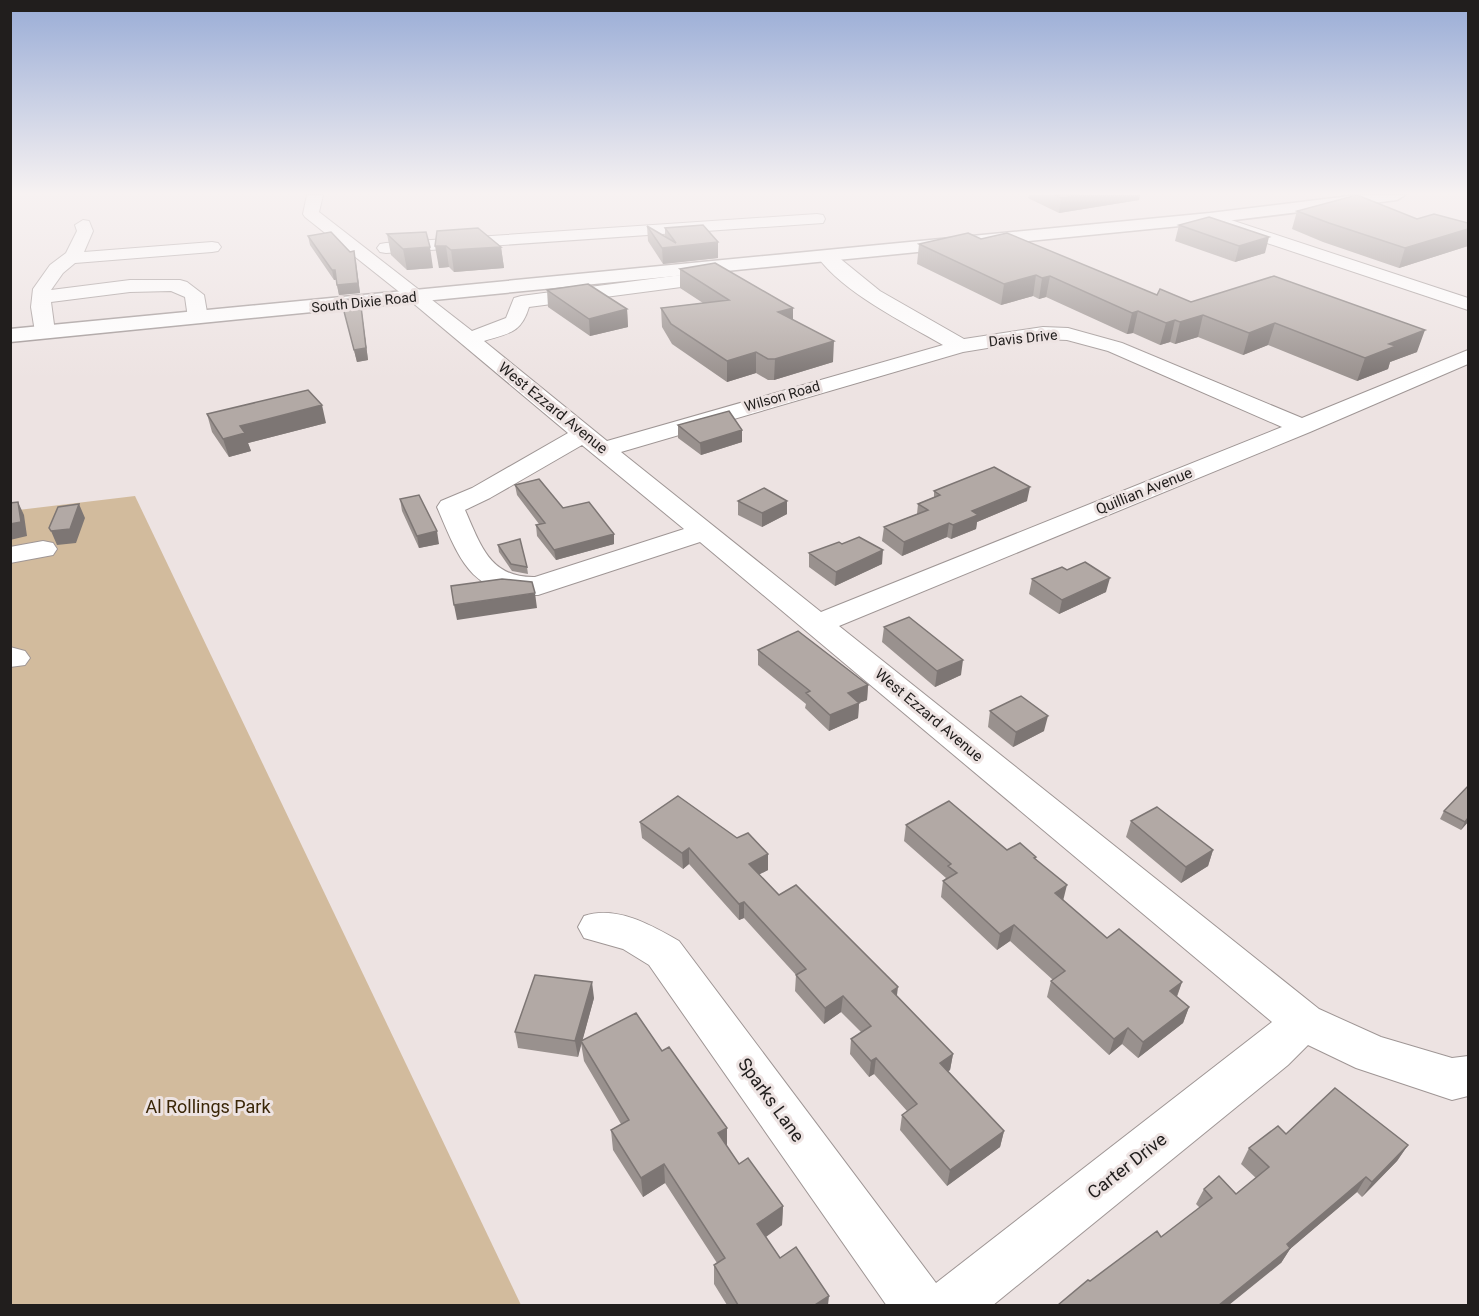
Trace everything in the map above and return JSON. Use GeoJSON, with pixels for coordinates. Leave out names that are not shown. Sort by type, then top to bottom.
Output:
{"type":"FeatureCollection","features":[{"type":"Feature","properties":{"kind":"main road"},"geometry":{"type":"LineString","coordinates":[[619,283],[708,273],[742,265],[822,256]]}},
{"type":"Feature","properties":{"kind":"main road","name":"South Dixie Road"},"geometry":{"type":"LineString","coordinates":[[10,336],[418,296],[516,295]]}},
{"type":"Feature","properties":{"kind":"street"},"geometry":{"type":"LineString","coordinates":[[45,332],[42,289],[56,269],[70,258],[90,256]]}},
{"type":"Feature","properties":{"kind":"street","name":"West Ezzard Avenue"},"geometry":{"type":"LineString","coordinates":[[369,256],[1303,1022],[1372,1054],[1452,1079],[1468,1076]]}},
{"type":"Feature","properties":{"kind":"street"},"geometry":{"type":"LineString","coordinates":[[826,256],[869,294],[961,345]]}},
{"type":"Feature","properties":{"kind":"street"},"geometry":{"type":"LineString","coordinates":[[1325,256],[1468,304]]}},
{"type":"Feature","properties":{"kind":"street"},"geometry":{"type":"LineString","coordinates":[[652,295],[708,273]]}},
{"type":"Feature","properties":{"kind":"street"},"geometry":{"type":"LineString","coordinates":[[469,339],[503,328],[515,321],[516,295],[619,283],[677,302]]}},
{"type":"Feature","properties":{"kind":"street"},"geometry":{"type":"LineString","coordinates":[[41,297],[130,286],[180,286],[194,295],[198,318]]}},
{"type":"Feature","properties":{"kind":"street","name":"Davis Drive"},"geometry":{"type":"LineString","coordinates":[[961,345],[1043,333],[1068,334],[1087,338],[1115,346],[1302,427]]}},
{"type":"Feature","properties":{"kind":"street","name":"Wilson Road"},"geometry":{"type":"LineString","coordinates":[[705,531],[538,586],[510,585],[487,573],[472,554],[450,507],[594,442],[961,345]]}},
{"type":"Feature","properties":{"kind":"street","name":"Quillian Avenue"},"geometry":{"type":"LineString","coordinates":[[819,623],[1302,427],[1468,356]]}},
{"type":"Feature","properties":{"kind":"street"},"geometry":{"type":"LineString","coordinates":[[10,555],[43,549]]}},
{"type":"Feature","properties":{"kind":"street","name":"Sparks Lane"},"geometry":{"type":"LineString","coordinates":[[598,927],[634,935],[664,953],[920,1305]]}},
{"type":"Feature","properties":{"kind":"street","name":"Carter Drive"},"geometry":{"type":"LineString","coordinates":[[949,1305],[1272,1051],[1303,1022]]}},
{"type":"Feature","properties":{"kind":"green space","name":"Al Rollings Park"},"geometry":{"type":"Polygon","coordinates":[[[135,496],[521,1305],[11,1305],[10,511],[135,496]]]}},
{"type":"Feature","properties":{"kind":"building"},"geometry":{"type":"Polygon","coordinates":[[[322,256],[355,256],[358,283],[337,285],[335,270],[332,270],[322,256]]]}},
{"type":"Feature","properties":{"kind":"building"},"geometry":{"type":"Polygon","coordinates":[[[945,256],[1064,256],[1157,295],[1160,289],[1191,302],[1274,276],[1425,330],[1389,344],[1396,346],[1365,358],[1275,323],[1249,333],[1203,315],[1180,322],[1175,320],[1166,323],[1138,311],[1132,313],[1050,276],[1042,278],[1036,275],[1004,284],[945,256]]]}},
{"type":"Feature","properties":{"kind":"building"},"geometry":{"type":"Polygon","coordinates":[[[715,263],[793,308],[778,312],[834,341],[775,359],[768,359],[756,352],[727,361],[671,324],[661,308],[729,300],[680,269],[715,263]]]}},
{"type":"Feature","properties":{"kind":"building"},"geometry":{"type":"Polygon","coordinates":[[[588,284],[627,309],[589,319],[547,290],[588,284]]]}},
{"type":"Feature","properties":{"kind":"building"},"geometry":{"type":"Polygon","coordinates":[[[360,298],[366,348],[354,350],[341,300],[360,298]]]}},
{"type":"Feature","properties":{"kind":"building"},"geometry":{"type":"Polygon","coordinates":[[[308,390],[322,405],[240,426],[245,433],[223,439],[207,414],[308,390]]]}},
{"type":"Feature","properties":{"kind":"building"},"geometry":{"type":"Polygon","coordinates":[[[729,411],[742,430],[700,443],[678,425],[729,411]]]}},
{"type":"Feature","properties":{"kind":"building"},"geometry":{"type":"Polygon","coordinates":[[[994,467],[1030,487],[972,511],[978,515],[953,525],[949,523],[904,542],[884,527],[928,510],[918,504],[940,495],[934,491],[994,467]]]}},
{"type":"Feature","properties":{"kind":"building"},"geometry":{"type":"Polygon","coordinates":[[[539,479],[563,508],[589,502],[614,534],[554,550],[536,525],[545,523],[515,485],[539,479]]]}},
{"type":"Feature","properties":{"kind":"building"},"geometry":{"type":"Polygon","coordinates":[[[764,488],[787,501],[762,513],[738,501],[764,488]]]}},
{"type":"Feature","properties":{"kind":"building"},"geometry":{"type":"Polygon","coordinates":[[[419,495],[437,531],[417,536],[400,499],[419,495]]]}},
{"type":"Feature","properties":{"kind":"building"},"geometry":{"type":"Polygon","coordinates":[[[18,502],[21,522],[10,524],[10,503],[18,502]]]}},
{"type":"Feature","properties":{"kind":"building"},"geometry":{"type":"Polygon","coordinates":[[[79,504],[70,529],[51,531],[49,528],[58,507],[79,504]]]}},
{"type":"Feature","properties":{"kind":"building"},"geometry":{"type":"Polygon","coordinates":[[[859,537],[883,550],[836,572],[809,553],[839,542],[842,544],[859,537]]]}},
{"type":"Feature","properties":{"kind":"building"},"geometry":{"type":"Polygon","coordinates":[[[520,539],[527,567],[511,564],[498,545],[520,539]]]}},
{"type":"Feature","properties":{"kind":"building"},"geometry":{"type":"Polygon","coordinates":[[[1085,562],[1110,578],[1062,600],[1032,579],[1062,567],[1067,570],[1085,562]]]}},
{"type":"Feature","properties":{"kind":"building"},"geometry":{"type":"Polygon","coordinates":[[[502,579],[532,582],[535,593],[454,605],[451,586],[502,579]]]}},
{"type":"Feature","properties":{"kind":"building"},"geometry":{"type":"Polygon","coordinates":[[[909,617],[963,660],[937,671],[884,627],[909,617]]]}},
{"type":"Feature","properties":{"kind":"building"},"geometry":{"type":"Polygon","coordinates":[[[798,631],[868,685],[848,693],[859,703],[830,715],[806,693],[810,691],[758,650],[798,631]]]}},
{"type":"Feature","properties":{"kind":"building"},"geometry":{"type":"Polygon","coordinates":[[[1021,696],[1048,716],[1016,732],[990,711],[1021,696]]]}},
{"type":"Feature","properties":{"kind":"building"},"geometry":{"type":"Polygon","coordinates":[[[1468,786],[1468,818],[1465,822],[1444,811],[1468,786]]]}},
{"type":"Feature","properties":{"kind":"building"},"geometry":{"type":"Polygon","coordinates":[[[678,796],[737,838],[748,833],[768,854],[749,864],[779,895],[796,885],[898,987],[892,991],[953,1054],[940,1063],[1004,1131],[950,1170],[902,1115],[917,1104],[876,1058],[871,1061],[851,1039],[871,1026],[843,996],[825,1008],[796,975],[806,969],[744,902],[739,904],[689,848],[682,853],[640,822],[678,796]]]}},
{"type":"Feature","properties":{"kind":"building"},"geometry":{"type":"Polygon","coordinates":[[[949,801],[1007,850],[1020,843],[1036,857],[1034,858],[1067,885],[1055,893],[1107,938],[1119,929],[1182,982],[1170,991],[1189,1007],[1143,1042],[1128,1028],[1114,1039],[1051,981],[1065,971],[1014,925],[1000,934],[943,881],[957,873],[948,866],[951,864],[906,825],[949,801]]]}},
{"type":"Feature","properties":{"kind":"building"},"geometry":{"type":"Polygon","coordinates":[[[1157,807],[1213,850],[1186,867],[1131,821],[1157,807]]]}},
{"type":"Feature","properties":{"kind":"building"},"geometry":{"type":"Polygon","coordinates":[[[535,975],[592,982],[575,1041],[515,1032],[535,975]]]}},
{"type":"Feature","properties":{"kind":"building"},"geometry":{"type":"Polygon","coordinates":[[[636,1013],[662,1051],[669,1047],[727,1128],[718,1133],[739,1164],[748,1158],[783,1206],[757,1224],[780,1258],[796,1247],[829,1296],[815,1305],[738,1305],[714,1265],[725,1258],[664,1164],[641,1178],[611,1130],[629,1120],[581,1041],[636,1013]]]}},
{"type":"Feature","properties":{"kind":"building"},"geometry":{"type":"Polygon","coordinates":[[[1335,1088],[1408,1145],[1372,1182],[1366,1177],[1287,1244],[1290,1248],[1219,1305],[1058,1305],[1088,1280],[1090,1281],[1157,1231],[1161,1237],[1212,1198],[1204,1189],[1219,1176],[1236,1194],[1269,1167],[1249,1148],[1278,1126],[1286,1134],[1335,1088]]]}}]}
